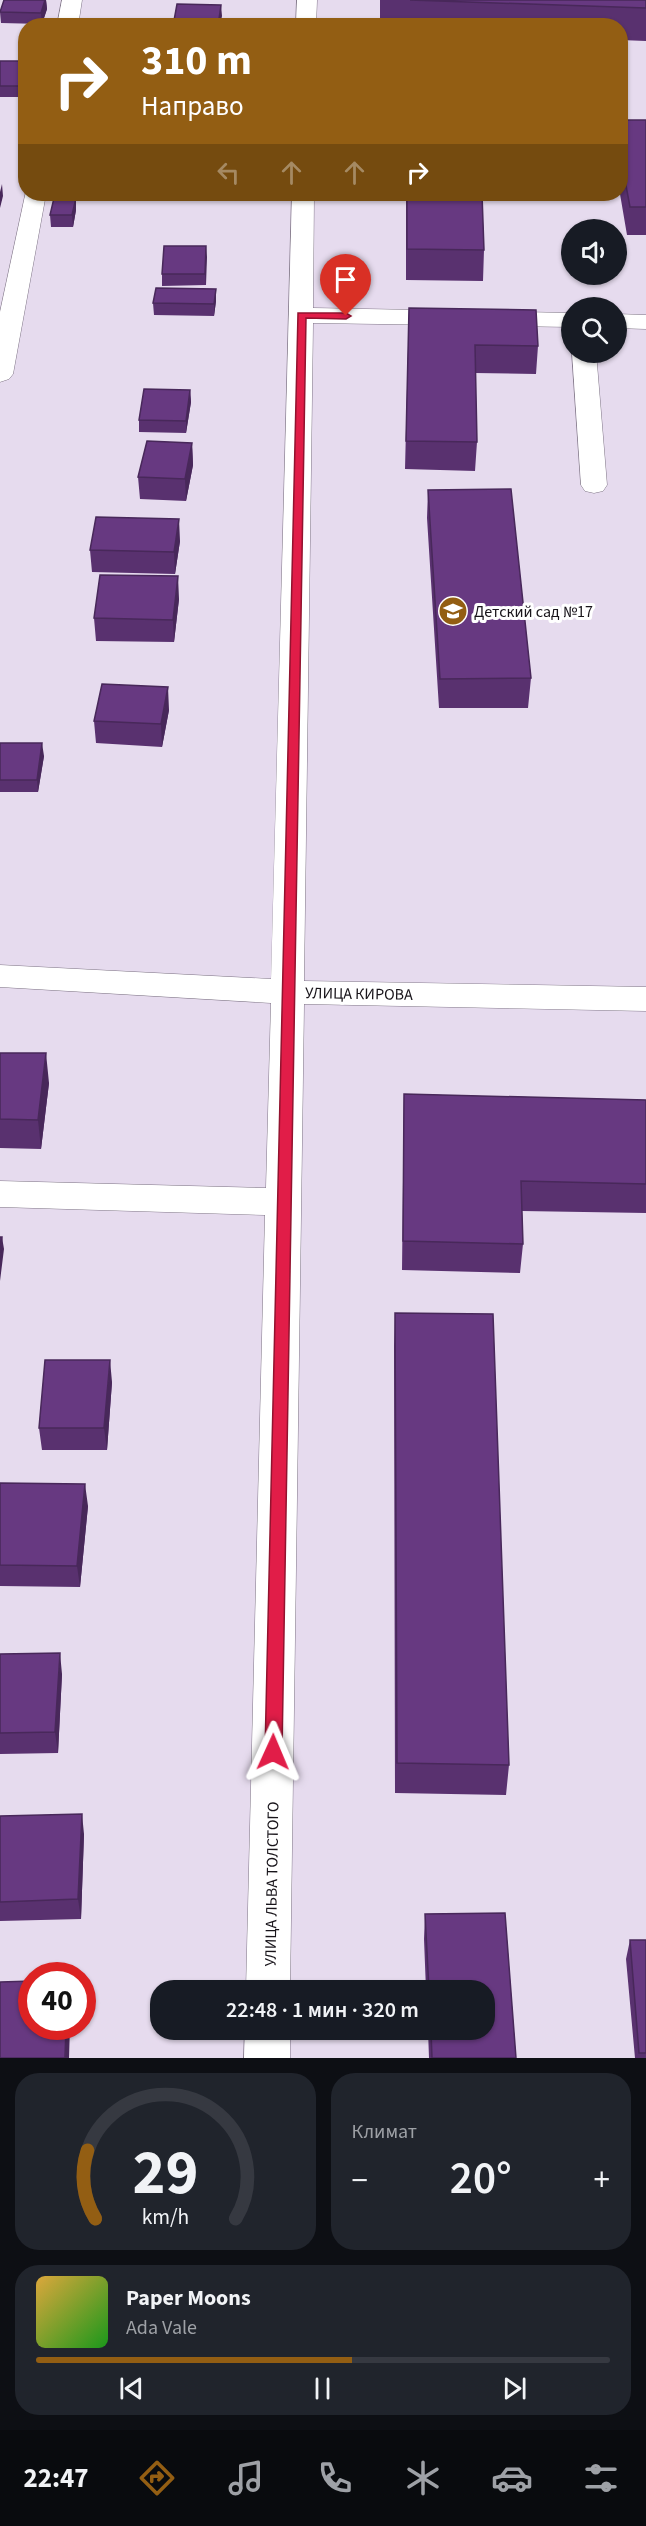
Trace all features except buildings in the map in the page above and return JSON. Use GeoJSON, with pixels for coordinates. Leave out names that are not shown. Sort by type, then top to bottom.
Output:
{"type":"FeatureCollection","features":[{"type":"Feature","properties":{"kind":"street"},"geometry":{"type":"LineString","coordinates":[[69,18],[72,0]]}},
{"type":"Feature","properties":{"kind":"street"},"geometry":{"type":"LineString","coordinates":[[306,18],[307,0]]}},
{"type":"Feature","properties":{"kind":"street"},"geometry":{"type":"LineString","coordinates":[[0,374],[33,201]]}},
{"type":"Feature","properties":{"kind":"street","name":"УЛИЦА ЛЬВА ТОЛСТОГО"},"geometry":{"type":"LineString","coordinates":[[268,1980],[303,201]]}},
{"type":"Feature","properties":{"kind":"street"},"geometry":{"type":"LineString","coordinates":[[301,315],[561,320]]}},
{"type":"Feature","properties":{"kind":"street"},"geometry":{"type":"LineString","coordinates":[[627,321],[646,322]]}},
{"type":"Feature","properties":{"kind":"street"},"geometry":{"type":"LineString","coordinates":[[585,363],[594,485]]}},
{"type":"Feature","properties":{"kind":"street","name":"УЛИЦА КИРОВА"},"geometry":{"type":"LineString","coordinates":[[0,976],[289,992],[646,999]]}},
{"type":"Feature","properties":{"kind":"street"},"geometry":{"type":"LineString","coordinates":[[0,1194],[285,1202]]}},
{"type":"Feature","properties":{"kind":"street"},"geometry":{"type":"LineString","coordinates":[[267,2058],[268,2040]]}},
{"type":"Feature","properties":{"kind":"place","name":"Детский сад №17"},"geometry":{"type":"Point","coordinates":[453,611]}},
{"type":"Feature","properties":{"kind":"route"},"geometry":{"type":"LineString","coordinates":[[273,1752],[301,315],[346,316]]}}]}
